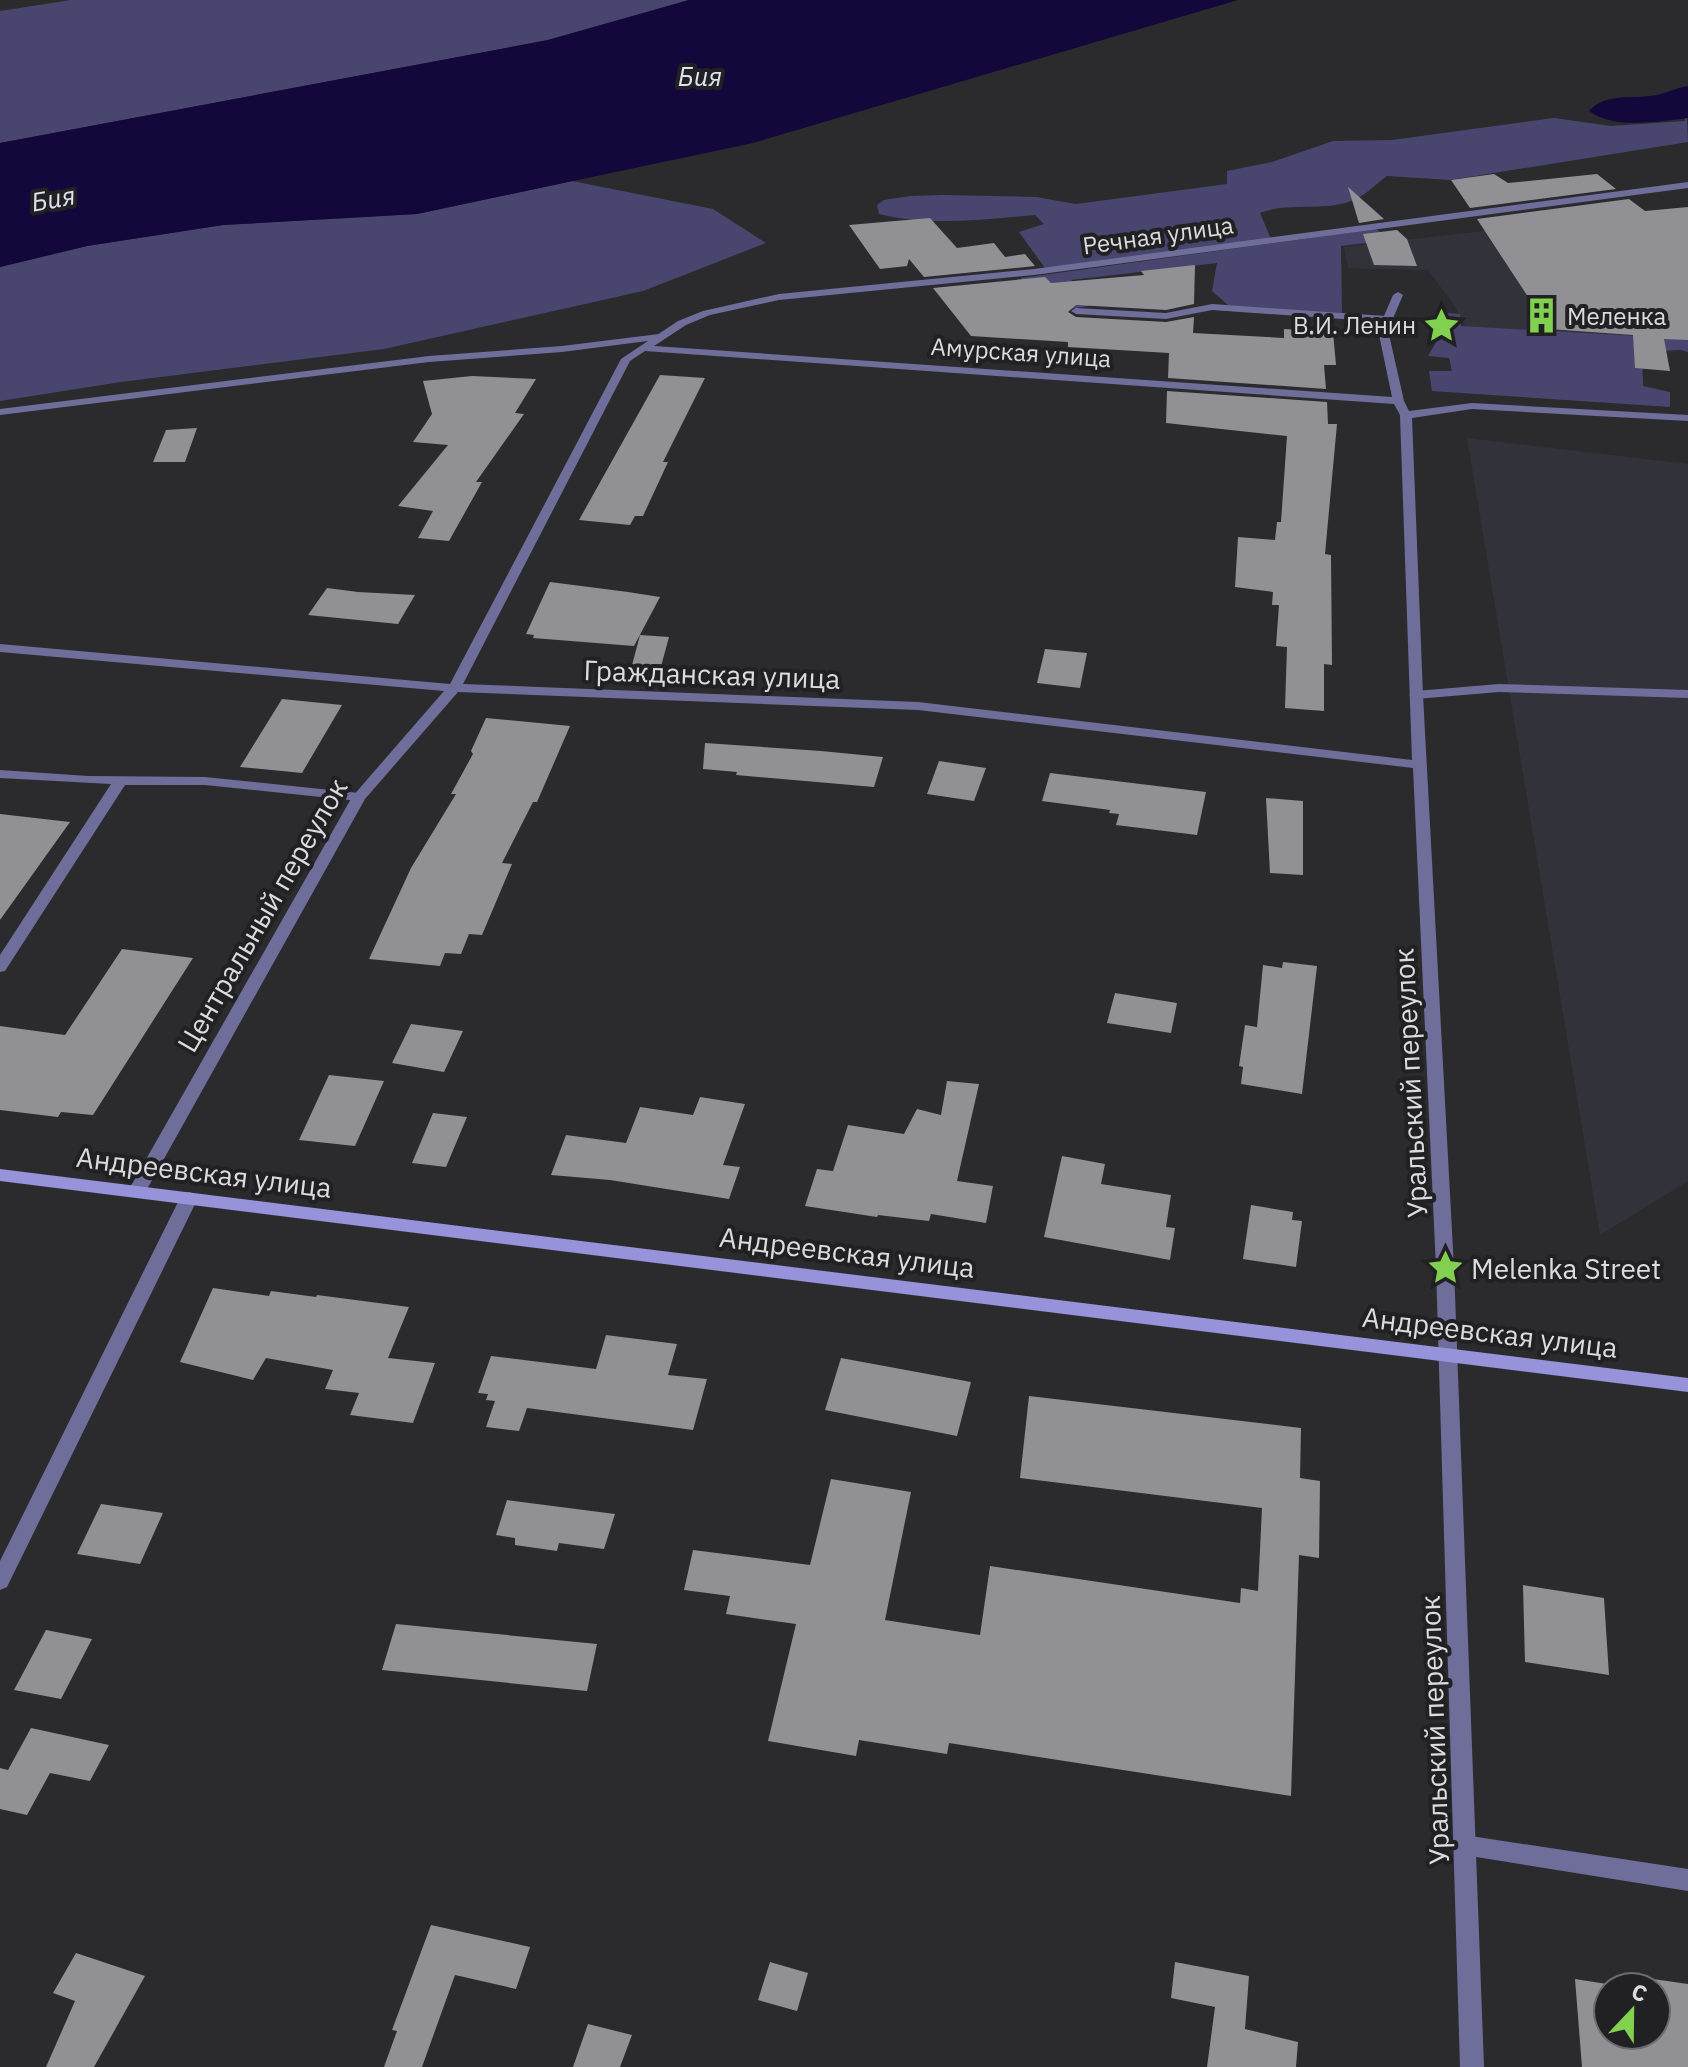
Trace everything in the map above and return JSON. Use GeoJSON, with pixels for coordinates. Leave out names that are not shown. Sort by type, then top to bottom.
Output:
{"type":"FeatureCollection","features":[{"type":"Feature","properties":{"kind":"street","name":"Речная улица"},"geometry":{"type":"LineString","coordinates":[[641,347],[707,313],[779,297],[1034,272],[1687,185]]}},
{"type":"Feature","properties":{"kind":"street"},"geometry":{"type":"LineString","coordinates":[[1076,311],[1166,316],[1212,307],[1386,319],[1398,295]]}},
{"type":"Feature","properties":{"kind":"street","name":"Уральский переулок"},"geometry":{"type":"LineString","coordinates":[[1386,319],[1383,330],[1402,408],[1420,765],[1447,1354],[1472,2067]]}},
{"type":"Feature","properties":{"kind":"street"},"geometry":{"type":"LineString","coordinates":[[0,412],[429,359],[562,349],[659,337]]}},
{"type":"Feature","properties":{"kind":"street","name":"Амурская улица"},"geometry":{"type":"LineString","coordinates":[[641,347],[1402,408],[1472,406],[1688,418]]}},
{"type":"Feature","properties":{"kind":"street","name":"Центральный переулок"},"geometry":{"type":"LineString","coordinates":[[137,1191],[359,797],[454,688],[626,359],[641,347]]}},
{"type":"Feature","properties":{"kind":"street","name":"Гражданская улица"},"geometry":{"type":"LineString","coordinates":[[0,648],[454,688],[918,706],[1420,765]]}},
{"type":"Feature","properties":{"kind":"street"},"geometry":{"type":"LineString","coordinates":[[1416,695],[1499,688],[1688,694]]}},
{"type":"Feature","properties":{"kind":"street"},"geometry":{"type":"LineString","coordinates":[[0,774],[205,781],[359,797]]}},
{"type":"Feature","properties":{"kind":"street"},"geometry":{"type":"LineString","coordinates":[[0,967],[121,780]]}},
{"type":"Feature","properties":{"kind":"street","name":"Андреевская улица"},"geometry":{"type":"LineString","coordinates":[[0,1175],[1688,1385]]}},
{"type":"Feature","properties":{"kind":"street"},"geometry":{"type":"LineString","coordinates":[[0,1581],[189,1198]]}},
{"type":"Feature","properties":{"kind":"street"},"geometry":{"type":"LineString","coordinates":[[1464,1845],[1688,1880]]}},
{"type":"Feature","properties":{"kind":"shaded area"},"geometry":{"type":"Polygon","coordinates":[[[71,0],[689,0],[548,40],[0,143],[0,11],[71,0]]]}},
{"type":"Feature","properties":{"kind":"shaded area"},"geometry":{"type":"Polygon","coordinates":[[[1686,101],[1688,142],[1450,180],[1387,176],[1360,197],[1344,203],[1260,213],[1271,239],[1045,268],[1019,232],[1044,224],[1035,215],[957,221],[917,220],[879,214],[877,205],[884,200],[910,196],[944,195],[1036,197],[1076,204],[1227,184],[1227,171],[1272,162],[1333,141],[1392,140],[1554,118],[1611,126],[1685,121],[1686,101]]]}},
{"type":"Feature","properties":{"kind":"shaded area"},"geometry":{"type":"Polygon","coordinates":[[[572,181],[713,209],[766,243],[643,291],[384,349],[121,382],[0,401],[0,267],[87,246],[223,225],[417,214],[572,181]]]}},
{"type":"Feature","properties":{"kind":"shaded area","name":"Меленка"},"geometry":{"type":"Polygon","coordinates":[[[1660,211],[1688,341],[1468,331],[1454,305],[1428,270],[1348,268],[1344,247],[1660,211]]]}},
{"type":"Feature","properties":{"kind":"shaded area"},"geometry":{"type":"Polygon","coordinates":[[[1376,229],[1391,240],[1341,246],[1342,313],[1229,306],[1212,291],[1217,263],[1071,280],[1089,306],[1051,312],[1022,287],[1021,278],[1376,229]]]}},
{"type":"Feature","properties":{"kind":"shaded area"},"geometry":{"type":"Polygon","coordinates":[[[1447,313],[1460,314],[1461,326],[1688,339],[1688,352],[1642,352],[1643,386],[1670,392],[1670,407],[1432,391],[1429,371],[1452,371],[1449,358],[1428,356],[1442,332],[1447,313]]]}},
{"type":"Feature","properties":{"kind":"shaded area"},"geometry":{"type":"Polygon","coordinates":[[[1467,438],[1688,464],[1688,1181],[1600,1235],[1467,438]]]}},
{"type":"Feature","properties":{"kind":"water","name":"Бия"},"geometry":{"type":"Polygon","coordinates":[[[689,0],[1238,0],[753,143],[417,214],[223,225],[87,246],[0,267],[0,143],[548,40],[689,0]]]}},
{"type":"Feature","properties":{"kind":"water"},"geometry":{"type":"Polygon","coordinates":[[[1688,86],[1688,118],[1624,122],[1611,121],[1589,111],[1602,101],[1655,95],[1688,86]]]}},
{"type":"Feature","properties":{"kind":"building"},"geometry":{"type":"Polygon","coordinates":[[[1494,174],[1508,183],[1597,174],[1616,189],[1470,208],[1451,180],[1494,174]]]}},
{"type":"Feature","properties":{"kind":"building"},"geometry":{"type":"Polygon","coordinates":[[[1348,187],[1384,219],[1359,223],[1348,187]]]}},
{"type":"Feature","properties":{"kind":"building","name":"Меленка"},"geometry":{"type":"Polygon","coordinates":[[[1629,199],[1645,211],[1688,207],[1688,340],[1664,339],[1670,371],[1635,368],[1633,335],[1549,329],[1477,219],[1629,199]]]}},
{"type":"Feature","properties":{"kind":"building"},"geometry":{"type":"Polygon","coordinates":[[[930,218],[957,248],[994,243],[1005,257],[1025,254],[1035,266],[924,277],[909,259],[907,266],[880,269],[849,225],[930,218]]]}},
{"type":"Feature","properties":{"kind":"building"},"geometry":{"type":"Polygon","coordinates":[[[1397,230],[1407,239],[1417,266],[1374,265],[1363,234],[1397,230]]]}},
{"type":"Feature","properties":{"kind":"building"},"geometry":{"type":"Polygon","coordinates":[[[1195,265],[1194,304],[1166,310],[1076,305],[1068,312],[1076,317],[1166,322],[1194,317],[1193,333],[1284,338],[1284,329],[1333,332],[1336,365],[1324,365],[1326,389],[1168,378],[1169,353],[1068,347],[1068,342],[971,336],[933,288],[1045,277],[1051,283],[1144,275],[1141,271],[1195,265]]]}},
{"type":"Feature","properties":{"kind":"building"},"geometry":{"type":"Polygon","coordinates":[[[660,375],[705,378],[663,462],[668,462],[643,516],[635,516],[630,525],[579,520],[660,375]]]}},
{"type":"Feature","properties":{"kind":"building"},"geometry":{"type":"Polygon","coordinates":[[[472,376],[536,379],[515,413],[524,414],[476,482],[482,482],[449,541],[418,538],[433,511],[398,506],[448,445],[413,442],[432,414],[423,381],[472,376]]]}},
{"type":"Feature","properties":{"kind":"building"},"geometry":{"type":"Polygon","coordinates":[[[1167,391],[1327,402],[1328,424],[1337,424],[1325,554],[1331,555],[1332,665],[1324,664],[1324,711],[1285,708],[1287,647],[1276,646],[1279,605],[1272,605],[1273,592],[1235,587],[1238,537],[1275,540],[1277,522],[1281,522],[1287,436],[1166,423],[1167,391]]]}},
{"type":"Feature","properties":{"kind":"building"},"geometry":{"type":"Polygon","coordinates":[[[197,428],[185,462],[153,462],[166,430],[197,428]]]}},
{"type":"Feature","properties":{"kind":"building"},"geometry":{"type":"Polygon","coordinates":[[[550,582],[660,597],[634,646],[533,638],[534,635],[526,634],[550,582]]]}},
{"type":"Feature","properties":{"kind":"building"},"geometry":{"type":"Polygon","coordinates":[[[327,588],[415,595],[398,624],[308,615],[327,588]]]}},
{"type":"Feature","properties":{"kind":"building"},"geometry":{"type":"Polygon","coordinates":[[[640,635],[669,637],[660,670],[631,669],[640,635]]]}},
{"type":"Feature","properties":{"kind":"building"},"geometry":{"type":"Polygon","coordinates":[[[1045,649],[1087,653],[1080,688],[1037,683],[1045,649]]]}},
{"type":"Feature","properties":{"kind":"building"},"geometry":{"type":"Polygon","coordinates":[[[282,699],[342,705],[302,773],[240,767],[282,699]]]}},
{"type":"Feature","properties":{"kind":"building"},"geometry":{"type":"Polygon","coordinates":[[[486,718],[570,726],[537,802],[533,802],[502,863],[512,864],[482,935],[469,934],[461,954],[445,953],[440,966],[369,959],[411,868],[456,794],[451,794],[473,754],[471,751],[486,718]]]}},
{"type":"Feature","properties":{"kind":"building"},"geometry":{"type":"Polygon","coordinates":[[[705,743],[883,757],[874,787],[736,775],[737,772],[703,769],[705,743]]]}},
{"type":"Feature","properties":{"kind":"building"},"geometry":{"type":"Polygon","coordinates":[[[939,761],[986,768],[974,801],[927,794],[939,761]]]}},
{"type":"Feature","properties":{"kind":"building"},"geometry":{"type":"Polygon","coordinates":[[[1050,773],[1206,792],[1197,835],[1116,825],[1119,814],[1109,813],[1110,810],[1042,801],[1050,773]]]}},
{"type":"Feature","properties":{"kind":"building"},"geometry":{"type":"Polygon","coordinates":[[[1266,798],[1303,801],[1303,875],[1270,873],[1266,798]]]}},
{"type":"Feature","properties":{"kind":"building"},"geometry":{"type":"Polygon","coordinates":[[[0,814],[70,822],[0,920],[0,814]]]}},
{"type":"Feature","properties":{"kind":"building"},"geometry":{"type":"Polygon","coordinates":[[[122,949],[193,958],[93,1115],[61,1112],[58,1117],[0,1110],[0,1026],[65,1035],[122,949]]]}},
{"type":"Feature","properties":{"kind":"building"},"geometry":{"type":"Polygon","coordinates":[[[1283,962],[1317,966],[1302,1094],[1241,1084],[1243,1067],[1239,1066],[1245,1025],[1257,1027],[1263,965],[1282,968],[1283,962]]]}},
{"type":"Feature","properties":{"kind":"building"},"geometry":{"type":"Polygon","coordinates":[[[1115,993],[1177,1003],[1171,1033],[1107,1023],[1115,993]]]}},
{"type":"Feature","properties":{"kind":"building"},"geometry":{"type":"Polygon","coordinates":[[[411,1024],[463,1031],[444,1072],[392,1063],[411,1024]]]}},
{"type":"Feature","properties":{"kind":"building"},"geometry":{"type":"Polygon","coordinates":[[[329,1075],[384,1081],[355,1146],[299,1140],[329,1075]]]}},
{"type":"Feature","properties":{"kind":"building"},"geometry":{"type":"Polygon","coordinates":[[[947,1081],[979,1084],[957,1181],[993,1186],[986,1223],[931,1214],[929,1221],[877,1217],[805,1206],[817,1169],[833,1171],[848,1125],[904,1134],[917,1109],[941,1115],[947,1081]]]}},
{"type":"Feature","properties":{"kind":"building"},"geometry":{"type":"Polygon","coordinates":[[[700,1097],[745,1104],[723,1165],[740,1167],[729,1199],[610,1180],[551,1175],[566,1135],[626,1143],[640,1107],[693,1115],[700,1097]]]}},
{"type":"Feature","properties":{"kind":"building"},"geometry":{"type":"Polygon","coordinates":[[[433,1113],[467,1117],[446,1167],[412,1163],[433,1113]]]}},
{"type":"Feature","properties":{"kind":"building"},"geometry":{"type":"Polygon","coordinates":[[[1062,1156],[1105,1164],[1101,1184],[1171,1195],[1166,1227],[1175,1228],[1170,1260],[1044,1237],[1062,1156]]]}},
{"type":"Feature","properties":{"kind":"building"},"geometry":{"type":"Polygon","coordinates":[[[1251,1205],[1293,1212],[1292,1220],[1302,1221],[1296,1267],[1243,1259],[1251,1205]]]}},
{"type":"Feature","properties":{"kind":"building"},"geometry":{"type":"Polygon","coordinates":[[[213,1288],[269,1296],[271,1291],[317,1295],[409,1307],[388,1358],[435,1363],[413,1423],[350,1415],[359,1393],[325,1389],[333,1370],[266,1358],[253,1380],[180,1362],[213,1288]]]}},
{"type":"Feature","properties":{"kind":"building"},"geometry":{"type":"Polygon","coordinates":[[[606,1335],[677,1344],[668,1375],[707,1379],[693,1430],[527,1408],[519,1431],[486,1427],[495,1401],[486,1400],[488,1394],[478,1393],[491,1356],[596,1369],[606,1335]]]}},
{"type":"Feature","properties":{"kind":"building"},"geometry":{"type":"Polygon","coordinates":[[[841,1358],[971,1382],[957,1436],[825,1410],[841,1358]]]}},
{"type":"Feature","properties":{"kind":"building"},"geometry":{"type":"Polygon","coordinates":[[[1029,1396],[1301,1428],[1300,1478],[1320,1481],[1319,1558],[1299,1555],[1291,1796],[949,1743],[947,1754],[859,1740],[856,1756],[768,1741],[796,1624],[726,1614],[730,1596],[684,1590],[693,1550],[810,1565],[831,1479],[911,1492],[885,1620],[980,1635],[990,1566],[1240,1603],[1241,1588],[1258,1591],[1262,1508],[1020,1478],[1029,1396]]]}},
{"type":"Feature","properties":{"kind":"building"},"geometry":{"type":"Polygon","coordinates":[[[507,1500],[615,1514],[604,1549],[559,1543],[557,1551],[515,1545],[515,1538],[496,1535],[507,1500]]]}},
{"type":"Feature","properties":{"kind":"building"},"geometry":{"type":"Polygon","coordinates":[[[101,1504],[163,1513],[140,1564],[77,1554],[101,1504]]]}},
{"type":"Feature","properties":{"kind":"building"},"geometry":{"type":"Polygon","coordinates":[[[1523,1585],[1604,1598],[1609,1675],[1525,1662],[1523,1585]]]}},
{"type":"Feature","properties":{"kind":"building"},"geometry":{"type":"Polygon","coordinates":[[[396,1624],[597,1644],[587,1691],[382,1670],[396,1624]]]}},
{"type":"Feature","properties":{"kind":"building"},"geometry":{"type":"Polygon","coordinates":[[[46,1630],[92,1639],[61,1699],[14,1690],[46,1630]]]}},
{"type":"Feature","properties":{"kind":"building"},"geometry":{"type":"Polygon","coordinates":[[[31,1728],[109,1745],[90,1781],[50,1773],[27,1815],[0,1809],[0,1768],[8,1770],[31,1728]]]}},
{"type":"Feature","properties":{"kind":"building"},"geometry":{"type":"Polygon","coordinates":[[[431,1925],[530,1947],[516,1989],[455,1975],[422,2067],[384,2067],[397,2031],[392,2030],[431,1925]]]}},
{"type":"Feature","properties":{"kind":"building"},"geometry":{"type":"Polygon","coordinates":[[[76,1953],[145,1976],[94,2067],[46,2067],[75,2001],[53,1993],[76,1953]]]}},
{"type":"Feature","properties":{"kind":"building"},"geometry":{"type":"Polygon","coordinates":[[[770,1962],[808,1973],[797,2011],[758,2000],[770,1962]]]}},
{"type":"Feature","properties":{"kind":"building"},"geometry":{"type":"Polygon","coordinates":[[[1175,1962],[1249,1976],[1245,2029],[1298,2042],[1296,2067],[1207,2067],[1215,2007],[1171,1998],[1175,1962]]]}},
{"type":"Feature","properties":{"kind":"building"},"geometry":{"type":"Polygon","coordinates":[[[1575,1979],[1592,1982],[1592,2051],[1672,2051],[1672,1982],[1688,1984],[1688,2067],[1582,2067],[1575,1979]]]}},
{"type":"Feature","properties":{"kind":"building"},"geometry":{"type":"Polygon","coordinates":[[[588,2024],[632,2035],[620,2067],[573,2067],[588,2024]]]}},
{"type":"Feature","properties":{"kind":"place","name":"Меленка"},"geometry":{"type":"Point","coordinates":[1541,316]}},
{"type":"Feature","properties":{"kind":"place","name":"В.И. Ленин"},"geometry":{"type":"Point","coordinates":[1442,325]}},
{"type":"Feature","properties":{"kind":"place","name":"Melenka Street"},"geometry":{"type":"Point","coordinates":[1445,1268]}}]}
